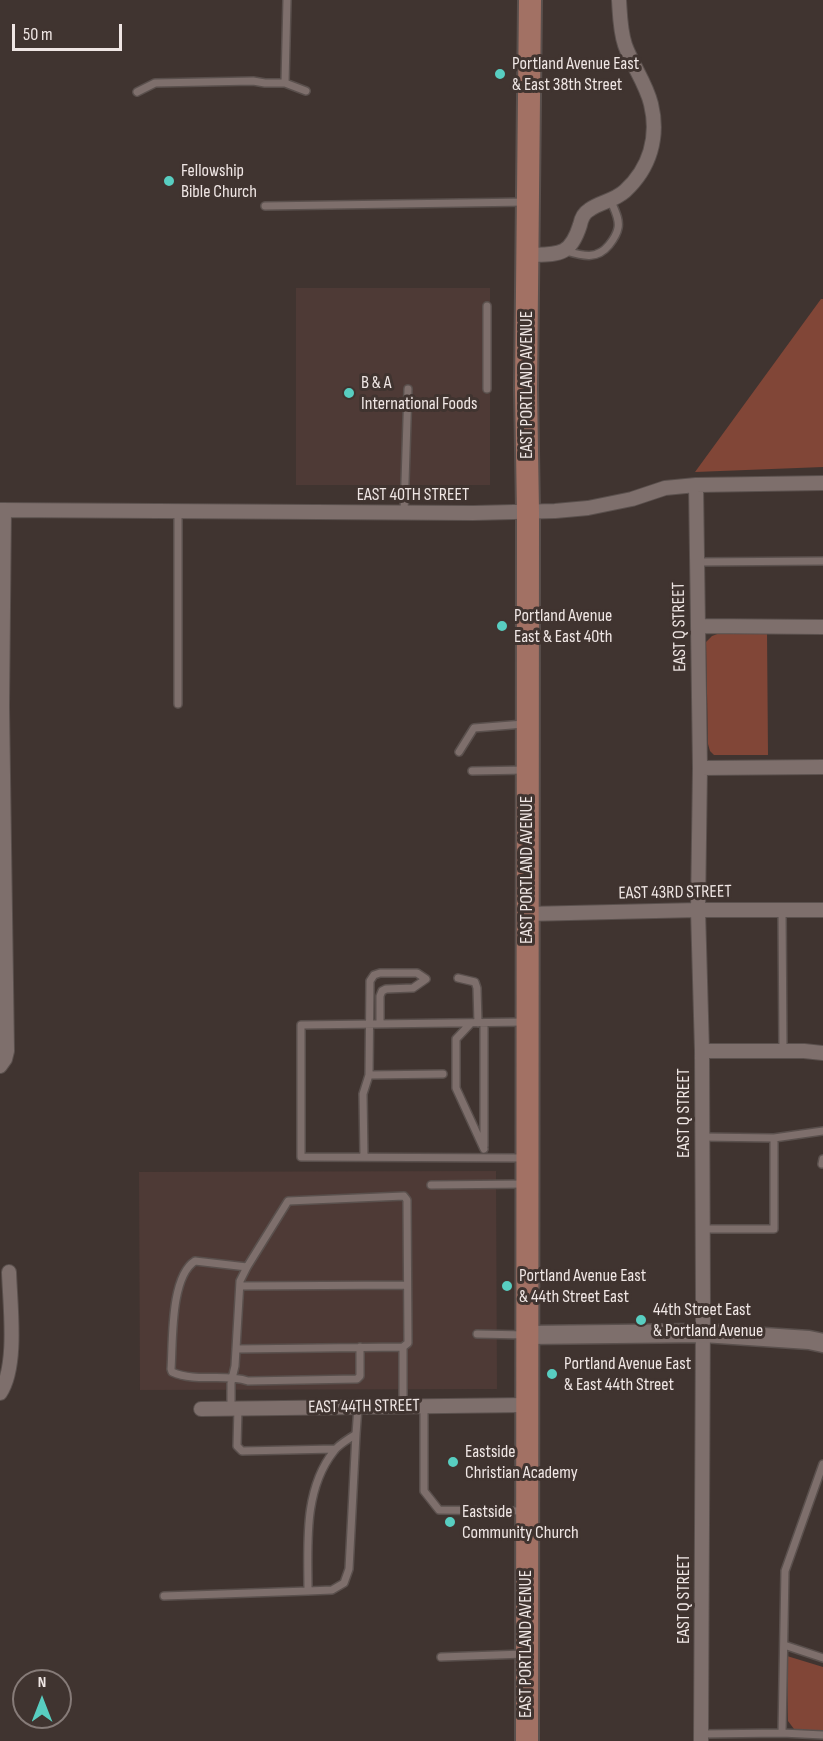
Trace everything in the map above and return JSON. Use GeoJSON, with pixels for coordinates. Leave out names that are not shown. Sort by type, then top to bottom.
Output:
{"type":"FeatureCollection","features":[{"type":"Feature","properties":{"kind":"main road","name":"EAST PORTLAND AVENUE"},"geometry":{"type":"LineString","coordinates":[[526,1741],[528,512],[526,388],[530,0]]}},
{"type":"Feature","properties":{"kind":"street"},"geometry":{"type":"LineString","coordinates":[[528,255],[566,251],[575,241],[581,220],[587,211],[625,192],[641,173],[650,156],[653,140],[651,104],[625,46],[620,22],[619,0]]}},
{"type":"Feature","properties":{"kind":"street","name":"EAST 40TH STREET"},"geometry":{"type":"LineString","coordinates":[[2,510],[528,512],[588,508],[632,499],[664,488],[696,484],[823,483]]}},
{"type":"Feature","properties":{"kind":"street","name":"EAST Q STREET"},"geometry":{"type":"LineString","coordinates":[[696,484],[700,768],[698,910],[703,1229],[701,1738]]}},
{"type":"Feature","properties":{"kind":"street"},"geometry":{"type":"LineString","coordinates":[[0,1065],[7,1051],[2,873],[2,510]]}},
{"type":"Feature","properties":{"kind":"street"},"geometry":{"type":"LineString","coordinates":[[698,626],[823,627]]}},
{"type":"Feature","properties":{"kind":"street"},"geometry":{"type":"LineString","coordinates":[[700,768],[823,767]]}},
{"type":"Feature","properties":{"kind":"street","name":"EAST 43RD STREET"},"geometry":{"type":"LineString","coordinates":[[527,914],[823,910]]}},
{"type":"Feature","properties":{"kind":"street"},"geometry":{"type":"LineString","coordinates":[[702,1051],[823,1053]]}},
{"type":"Feature","properties":{"kind":"street"},"geometry":{"type":"LineString","coordinates":[[0,1393],[6,1383],[10,1366],[9,1272]]}},
{"type":"Feature","properties":{"kind":"street"},"geometry":{"type":"LineString","coordinates":[[527,1335],[703,1333],[809,1340],[823,1343]]}},
{"type":"Feature","properties":{"kind":"street","name":"EAST 44TH STREET"},"geometry":{"type":"LineString","coordinates":[[201,1409],[527,1405]]}},
{"type":"Feature","properties":{"kind":"lane"},"geometry":{"type":"LineString","coordinates":[[285,83],[286,0]]}},
{"type":"Feature","properties":{"kind":"lane"},"geometry":{"type":"LineString","coordinates":[[137,92],[155,83],[285,83],[306,91]]}},
{"type":"Feature","properties":{"kind":"lane"},"geometry":{"type":"LineString","coordinates":[[566,251],[582,256],[594,256],[606,249],[614,239],[618,228],[617,216],[611,201]]}},
{"type":"Feature","properties":{"kind":"lane"},"geometry":{"type":"LineString","coordinates":[[265,206],[528,202]]}},
{"type":"Feature","properties":{"kind":"lane"},"geometry":{"type":"LineString","coordinates":[[487,389],[488,306]]}},
{"type":"Feature","properties":{"kind":"lane"},"geometry":{"type":"LineString","coordinates":[[404,513],[408,389]]}},
{"type":"Feature","properties":{"kind":"lane"},"geometry":{"type":"LineString","coordinates":[[178,511],[178,704]]}},
{"type":"Feature","properties":{"kind":"lane"},"geometry":{"type":"LineString","coordinates":[[697,562],[823,561]]}},
{"type":"Feature","properties":{"kind":"lane"},"geometry":{"type":"LineString","coordinates":[[459,752],[474,728],[527,723]]}},
{"type":"Feature","properties":{"kind":"lane"},"geometry":{"type":"LineString","coordinates":[[472,771],[527,770]]}},
{"type":"Feature","properties":{"kind":"lane"},"geometry":{"type":"LineString","coordinates":[[782,910],[783,1051]]}},
{"type":"Feature","properties":{"kind":"lane"},"geometry":{"type":"LineString","coordinates":[[364,1157],[363,1094],[369,1075],[369,986],[374,975],[380,973],[417,973],[426,979],[413,988],[382,991],[380,1024]]}},
{"type":"Feature","properties":{"kind":"lane"},"geometry":{"type":"LineString","coordinates":[[458,978],[475,982],[477,988],[484,1153]]}},
{"type":"Feature","properties":{"kind":"lane"},"geometry":{"type":"LineString","coordinates":[[527,1022],[301,1025],[301,1157],[484,1153],[527,1158]]}},
{"type":"Feature","properties":{"kind":"lane"},"geometry":{"type":"LineString","coordinates":[[478,1023],[456,1039],[456,1088],[484,1153]]}},
{"type":"Feature","properties":{"kind":"lane"},"geometry":{"type":"LineString","coordinates":[[369,1075],[443,1074]]}},
{"type":"Feature","properties":{"kind":"lane"},"geometry":{"type":"LineString","coordinates":[[702,1137],[774,1138],[823,1131]]}},
{"type":"Feature","properties":{"kind":"lane"},"geometry":{"type":"LineString","coordinates":[[703,1229],[774,1229],[774,1138]]}},
{"type":"Feature","properties":{"kind":"lane"},"geometry":{"type":"LineString","coordinates":[[431,1185],[527,1184]]}},
{"type":"Feature","properties":{"kind":"lane"},"geometry":{"type":"LineString","coordinates":[[237,1349],[403,1347],[408,1343],[406,1200],[404,1196],[288,1201],[247,1267],[240,1286],[237,1349],[231,1383],[237,1446],[242,1451],[335,1449]]}},
{"type":"Feature","properties":{"kind":"lane"},"geometry":{"type":"LineString","coordinates":[[247,1267],[195,1261],[186,1270],[176,1303],[172,1372],[193,1378],[233,1376],[248,1381],[357,1379],[360,1376],[360,1347]]}},
{"type":"Feature","properties":{"kind":"lane"},"geometry":{"type":"LineString","coordinates":[[240,1286],[407,1285]]}},
{"type":"Feature","properties":{"kind":"lane"},"geometry":{"type":"LineString","coordinates":[[477,1334],[527,1335]]}},
{"type":"Feature","properties":{"kind":"lane"},"geometry":{"type":"LineString","coordinates":[[403,1347],[403,1406]]}},
{"type":"Feature","properties":{"kind":"lane"},"geometry":{"type":"LineString","coordinates":[[424,1406],[424,1491],[439,1510],[526,1511]]}},
{"type":"Feature","properties":{"kind":"lane"},"geometry":{"type":"LineString","coordinates":[[164,1596],[332,1590],[344,1583],[349,1569],[358,1407]]}},
{"type":"Feature","properties":{"kind":"lane"},"geometry":{"type":"LineString","coordinates":[[308,1591],[310,1508],[318,1478],[335,1449],[356,1434]]}},
{"type":"Feature","properties":{"kind":"lane"},"geometry":{"type":"LineString","coordinates":[[782,1733],[785,1571],[823,1464]]}},
{"type":"Feature","properties":{"kind":"lane"},"geometry":{"type":"LineString","coordinates":[[784,1645],[823,1658]]}},
{"type":"Feature","properties":{"kind":"lane"},"geometry":{"type":"LineString","coordinates":[[441,1657],[526,1654]]}},
{"type":"Feature","properties":{"kind":"lane"},"geometry":{"type":"LineString","coordinates":[[701,1738],[782,1733],[823,1735]]}},
{"type":"Feature","properties":{"kind":"shaded area"},"geometry":{"type":"Polygon","coordinates":[[[296,288],[490,288],[490,485],[296,485],[296,288]]]}},
{"type":"Feature","properties":{"kind":"shaded area"},"geometry":{"type":"Polygon","coordinates":[[[823,299],[823,467],[695,472],[823,299]]]}},
{"type":"Feature","properties":{"kind":"shaded area"},"geometry":{"type":"Polygon","coordinates":[[[767,631],[768,755],[714,755],[708,744],[706,642],[712,636],[720,633],[767,631]]]}},
{"type":"Feature","properties":{"kind":"shaded area"},"geometry":{"type":"Polygon","coordinates":[[[496,1171],[497,1389],[140,1390],[139,1172],[496,1171]]]}},
{"type":"Feature","properties":{"kind":"shaded area"},"geometry":{"type":"Polygon","coordinates":[[[787,1656],[823,1667],[823,1731],[794,1729],[788,1721],[787,1656]]]}},
{"type":"Feature","properties":{"kind":"place","name":"Portland Avenue East & East 38th Street"},"geometry":{"type":"Point","coordinates":[500,74]}},
{"type":"Feature","properties":{"kind":"place","name":"Fellowship Bible Church"},"geometry":{"type":"Point","coordinates":[169,181]}},
{"type":"Feature","properties":{"kind":"place","name":"B & A International Foods"},"geometry":{"type":"Point","coordinates":[349,393]}},
{"type":"Feature","properties":{"kind":"place","name":"Portland Avenue East & East 40th"},"geometry":{"type":"Point","coordinates":[502,626]}},
{"type":"Feature","properties":{"kind":"place","name":"Portland Avenue East & 44th Street East"},"geometry":{"type":"Point","coordinates":[507,1286]}},
{"type":"Feature","properties":{"kind":"place","name":"44th Street East & Portland Avenue"},"geometry":{"type":"Point","coordinates":[641,1320]}},
{"type":"Feature","properties":{"kind":"place","name":"Portland Avenue East & East 44th Street"},"geometry":{"type":"Point","coordinates":[552,1374]}},
{"type":"Feature","properties":{"kind":"place","name":"Eastside Christian Academy"},"geometry":{"type":"Point","coordinates":[453,1462]}},
{"type":"Feature","properties":{"kind":"place","name":"Eastside Community Church"},"geometry":{"type":"Point","coordinates":[450,1522]}}]}
